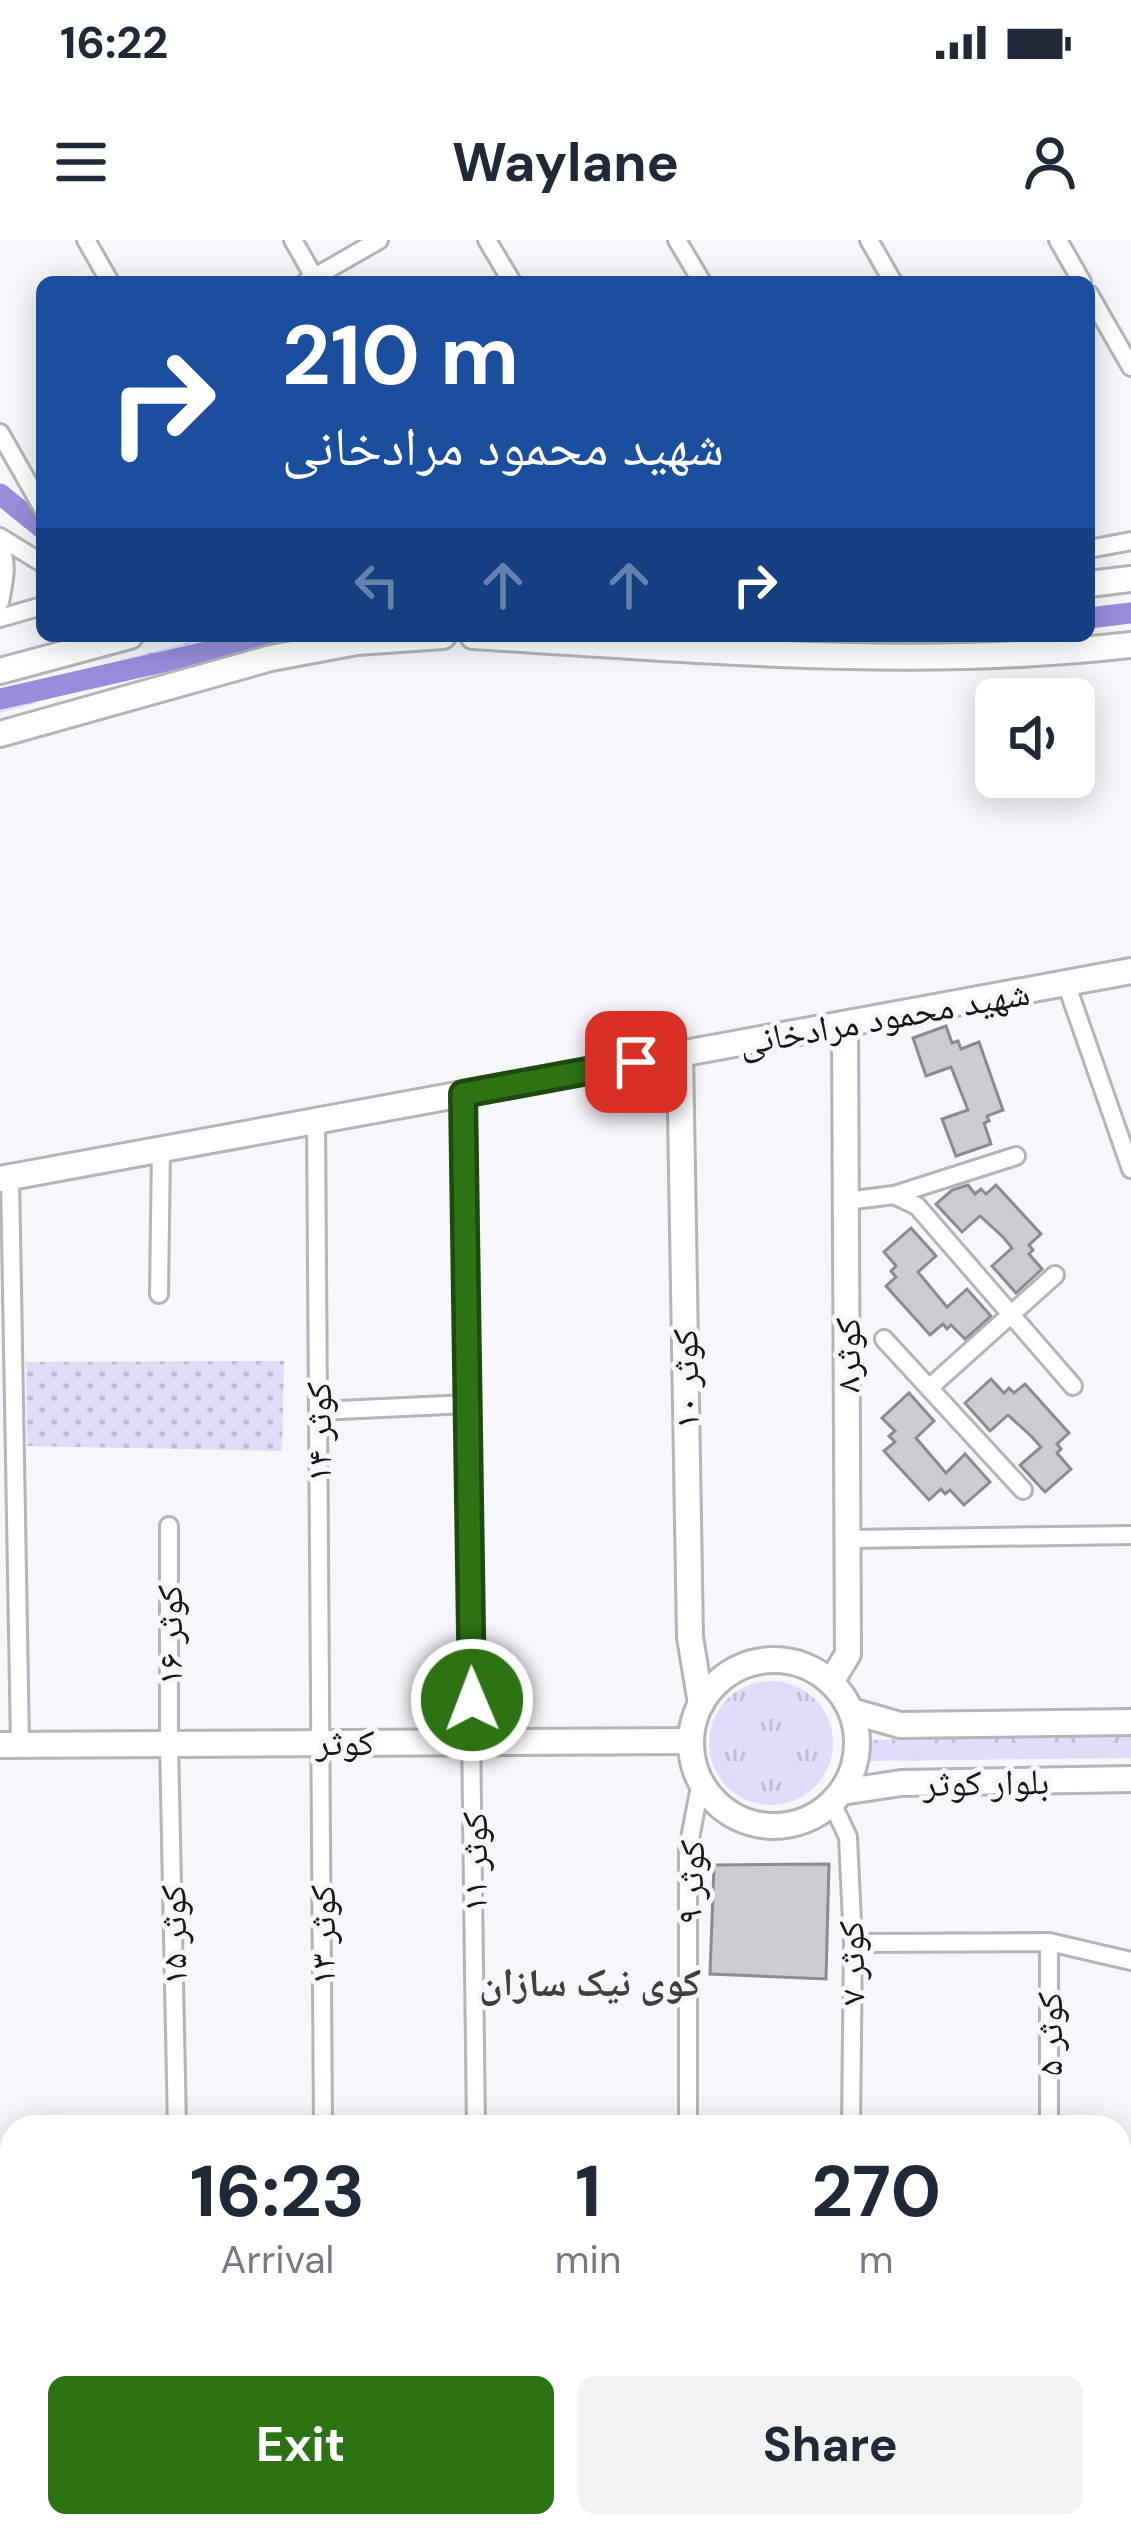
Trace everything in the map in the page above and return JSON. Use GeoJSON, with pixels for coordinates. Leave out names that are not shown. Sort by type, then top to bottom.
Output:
{"type":"FeatureCollection","features":[{"type":"Feature","properties":{"kind":"main road"},"geometry":{"type":"LineString","coordinates":[[1095,583],[1131,580]]}},
{"type":"Feature","properties":{"kind":"main road"},"geometry":{"type":"LineString","coordinates":[[0,671],[108,642]]}},
{"type":"Feature","properties":{"kind":"main road"},"geometry":{"type":"LineString","coordinates":[[0,734],[271,658],[352,642]]}},
{"type":"Feature","properties":{"kind":"main road"},"geometry":{"type":"LineString","coordinates":[[580,642],[950,656],[1064,653],[1131,645]]}},
{"type":"Feature","properties":{"kind":"main road","name":"شهید محمود مرادخانی"},"geometry":{"type":"LineString","coordinates":[[5,1178],[1131,971]]}},
{"type":"Feature","properties":{"kind":"main road","name":"کوثر۸"},"geometry":{"type":"LineString","coordinates":[[831,1682],[848,1654],[845,1024]]}},
{"type":"Feature","properties":{"kind":"main road","name":"کوثر ۱۰"},"geometry":{"type":"LineString","coordinates":[[680,1054],[689,1637],[700,1704]]}},
{"type":"Feature","properties":{"kind":"main road"},"geometry":{"type":"LineString","coordinates":[[771,1660],[793,1661],[831,1682],[851,1711],[857,1732],[852,1774],[837,1798],[814,1816],[772,1826],[730,1813],[713,1799],[693,1762],[691,1741],[700,1704],[713,1686],[750,1663],[771,1660]]}},
{"type":"Feature","properties":{"kind":"main road","name":"بلوار کوثر"},"geometry":{"type":"LineString","coordinates":[[851,1711],[900,1725],[1131,1721]]}},
{"type":"Feature","properties":{"kind":"main road","name":"کوثر"},"geometry":{"type":"LineString","coordinates":[[10,1745],[691,1741]]}},
{"type":"Feature","properties":{"kind":"main road","name":"بلوار کوثر"},"geometry":{"type":"LineString","coordinates":[[837,1798],[901,1783],[1131,1780]]}},
{"type":"Feature","properties":{"kind":"street"},"geometry":{"type":"LineString","coordinates":[[86,240],[107,276]]}},
{"type":"Feature","properties":{"kind":"street"},"geometry":{"type":"LineString","coordinates":[[293,240],[311,276]]}},
{"type":"Feature","properties":{"kind":"street"},"geometry":{"type":"LineString","coordinates":[[320,276],[379,240]]}},
{"type":"Feature","properties":{"kind":"street"},"geometry":{"type":"LineString","coordinates":[[487,240],[508,276]]}},
{"type":"Feature","properties":{"kind":"street"},"geometry":{"type":"LineString","coordinates":[[676,240],[698,276]]}},
{"type":"Feature","properties":{"kind":"street"},"geometry":{"type":"LineString","coordinates":[[869,240],[889,276]]}},
{"type":"Feature","properties":{"kind":"street"},"geometry":{"type":"LineString","coordinates":[[1058,240],[1079,276]]}},
{"type":"Feature","properties":{"kind":"street"},"geometry":{"type":"LineString","coordinates":[[1095,304],[1131,367]]}},
{"type":"Feature","properties":{"kind":"street"},"geometry":{"type":"LineString","coordinates":[[0,433],[36,496]]}},
{"type":"Feature","properties":{"kind":"street"},"geometry":{"type":"LineString","coordinates":[[0,537],[36,559]]}},
{"type":"Feature","properties":{"kind":"street"},"geometry":{"type":"LineString","coordinates":[[1095,548],[1131,541]]}},
{"type":"Feature","properties":{"kind":"street"},"geometry":{"type":"LineString","coordinates":[[0,548],[4,555],[0,602]]}},
{"type":"Feature","properties":{"kind":"street"},"geometry":{"type":"LineString","coordinates":[[0,617],[36,608]]}},
{"type":"Feature","properties":{"kind":"street"},"geometry":{"type":"LineString","coordinates":[[1066,983],[1131,1168]]}},
{"type":"Feature","properties":{"kind":"street","name":"کوثر ۱۱"},"geometry":{"type":"LineString","coordinates":[[463,1094],[476,2115]]}},
{"type":"Feature","properties":{"kind":"street","name":"کوثر ۱۴"},"geometry":{"type":"LineString","coordinates":[[316,1121],[320,1743]]}},
{"type":"Feature","properties":{"kind":"street"},"geometry":{"type":"LineString","coordinates":[[159,1294],[161,1150]]}},
{"type":"Feature","properties":{"kind":"street"},"geometry":{"type":"LineString","coordinates":[[846,1201],[894,1195],[1016,1156]]}},
{"type":"Feature","properties":{"kind":"street"},"geometry":{"type":"LineString","coordinates":[[5,1178],[10,1745]]}},
{"type":"Feature","properties":{"kind":"street"},"geometry":{"type":"LineString","coordinates":[[894,1195],[917,1207],[1073,1385]]}},
{"type":"Feature","properties":{"kind":"street"},"geometry":{"type":"LineString","coordinates":[[928,1388],[1055,1275]]}},
{"type":"Feature","properties":{"kind":"street"},"geometry":{"type":"LineString","coordinates":[[884,1339],[1023,1490]]}},
{"type":"Feature","properties":{"kind":"street"},"geometry":{"type":"LineString","coordinates":[[318,1411],[468,1404]]}},
{"type":"Feature","properties":{"kind":"street","name":"کوثر ۱۶"},"geometry":{"type":"LineString","coordinates":[[169,1526],[170,1743]]}},
{"type":"Feature","properties":{"kind":"street"},"geometry":{"type":"LineString","coordinates":[[848,1538],[1131,1535]]}},
{"type":"Feature","properties":{"kind":"street","name":"۱۵ کوثر"},"geometry":{"type":"LineString","coordinates":[[170,1743],[177,2115]]}},
{"type":"Feature","properties":{"kind":"street","name":"کوثر ۱۳"},"geometry":{"type":"LineString","coordinates":[[320,1743],[323,2115]]}},
{"type":"Feature","properties":{"kind":"street","name":"کوثر ۹"},"geometry":{"type":"LineString","coordinates":[[688,2115],[688,1849],[701,1781]]}},
{"type":"Feature","properties":{"kind":"street","name":"کوثر ۷"},"geometry":{"type":"LineString","coordinates":[[837,1798],[848,1837],[853,1943],[851,2115]]}},
{"type":"Feature","properties":{"kind":"street"},"geometry":{"type":"LineString","coordinates":[[853,1943],[1048,1942],[1131,1961]]}},
{"type":"Feature","properties":{"kind":"street","name":"کوثر ۵"},"geometry":{"type":"LineString","coordinates":[[1048,1942],[1048,2115]]}},
{"type":"Feature","properties":{"kind":"green space"},"geometry":{"type":"Polygon","coordinates":[[[191,642],[291,642],[162,669],[0,713],[0,691],[191,642]]]}},
{"type":"Feature","properties":{"kind":"green space"},"geometry":{"type":"Polygon","coordinates":[[[284,1361],[282,1451],[27,1446],[26,1362],[284,1361]]]}},
{"type":"Feature","properties":{"kind":"green space"},"geometry":{"type":"Polygon","coordinates":[[[771,1681],[795,1685],[815,1699],[829,1719],[833,1743],[829,1767],[815,1787],[795,1801],[771,1805],[747,1801],[727,1787],[713,1767],[709,1743],[713,1719],[727,1699],[747,1685],[771,1681]]]}},
{"type":"Feature","properties":{"kind":"green space"},"geometry":{"type":"Polygon","coordinates":[[[1131,1735],[1131,1758],[868,1761],[868,1740],[1131,1735]]]}},
{"type":"Feature","properties":{"kind":"building"},"geometry":{"type":"Polygon","coordinates":[[[946,1026],[952,1043],[958,1041],[961,1049],[979,1042],[1003,1110],[987,1116],[989,1121],[984,1123],[991,1144],[956,1156],[942,1119],[968,1110],[951,1067],[926,1076],[913,1038],[946,1026]]]}},
{"type":"Feature","properties":{"kind":"building"},"geometry":{"type":"Polygon","coordinates":[[[968,1185],[975,1194],[981,1189],[986,1194],[996,1185],[1041,1234],[1029,1245],[1033,1250],[1029,1254],[1042,1269],[1016,1293],[992,1266],[1012,1248],[1003,1237],[980,1216],[962,1232],[936,1204],[952,1190],[968,1185]]]}},
{"type":"Feature","properties":{"kind":"building"},"geometry":{"type":"Polygon","coordinates":[[[911,1228],[936,1256],[918,1272],[947,1307],[967,1289],[991,1316],[965,1339],[951,1325],[947,1329],[943,1324],[930,1335],[886,1286],[896,1277],[891,1271],[896,1266],[884,1252],[911,1228]]]}},
{"type":"Feature","properties":{"kind":"building"},"geometry":{"type":"Polygon","coordinates":[[[991,1379],[1004,1393],[1009,1388],[1014,1393],[1025,1384],[1069,1433],[1057,1444],[1061,1449],[1057,1453],[1071,1469],[1045,1492],[1020,1465],[1041,1447],[1008,1415],[990,1431],[965,1403],[991,1379]]]}},
{"type":"Feature","properties":{"kind":"building"},"geometry":{"type":"Polygon","coordinates":[[[909,1393],[934,1421],[916,1438],[946,1473],[965,1454],[990,1482],[964,1505],[950,1490],[945,1494],[941,1489],[929,1500],[884,1451],[895,1442],[889,1436],[895,1431],[882,1418],[909,1393]]]}},
{"type":"Feature","properties":{"kind":"building"},"geometry":{"type":"Polygon","coordinates":[[[829,1864],[826,1979],[710,1974],[714,1865],[829,1864]]]}},
{"type":"Feature","properties":{"kind":"waterway"},"geometry":{"type":"LineString","coordinates":[[0,494],[36,523]]}},
{"type":"Feature","properties":{"kind":"waterway"},"geometry":{"type":"LineString","coordinates":[[1095,617],[1131,613]]}},
{"type":"Feature","properties":{"kind":"waterway"},"geometry":{"type":"LineString","coordinates":[[0,699],[251,642]]}},
{"type":"Feature","properties":{"kind":"district","name":"کوی نیک سازان"},"geometry":{"type":"Point","coordinates":[590,1982]}},
{"type":"Feature","properties":{"kind":"route"},"geometry":{"type":"LineString","coordinates":[[472,1700],[463,1094],[636,1062]]}}]}
